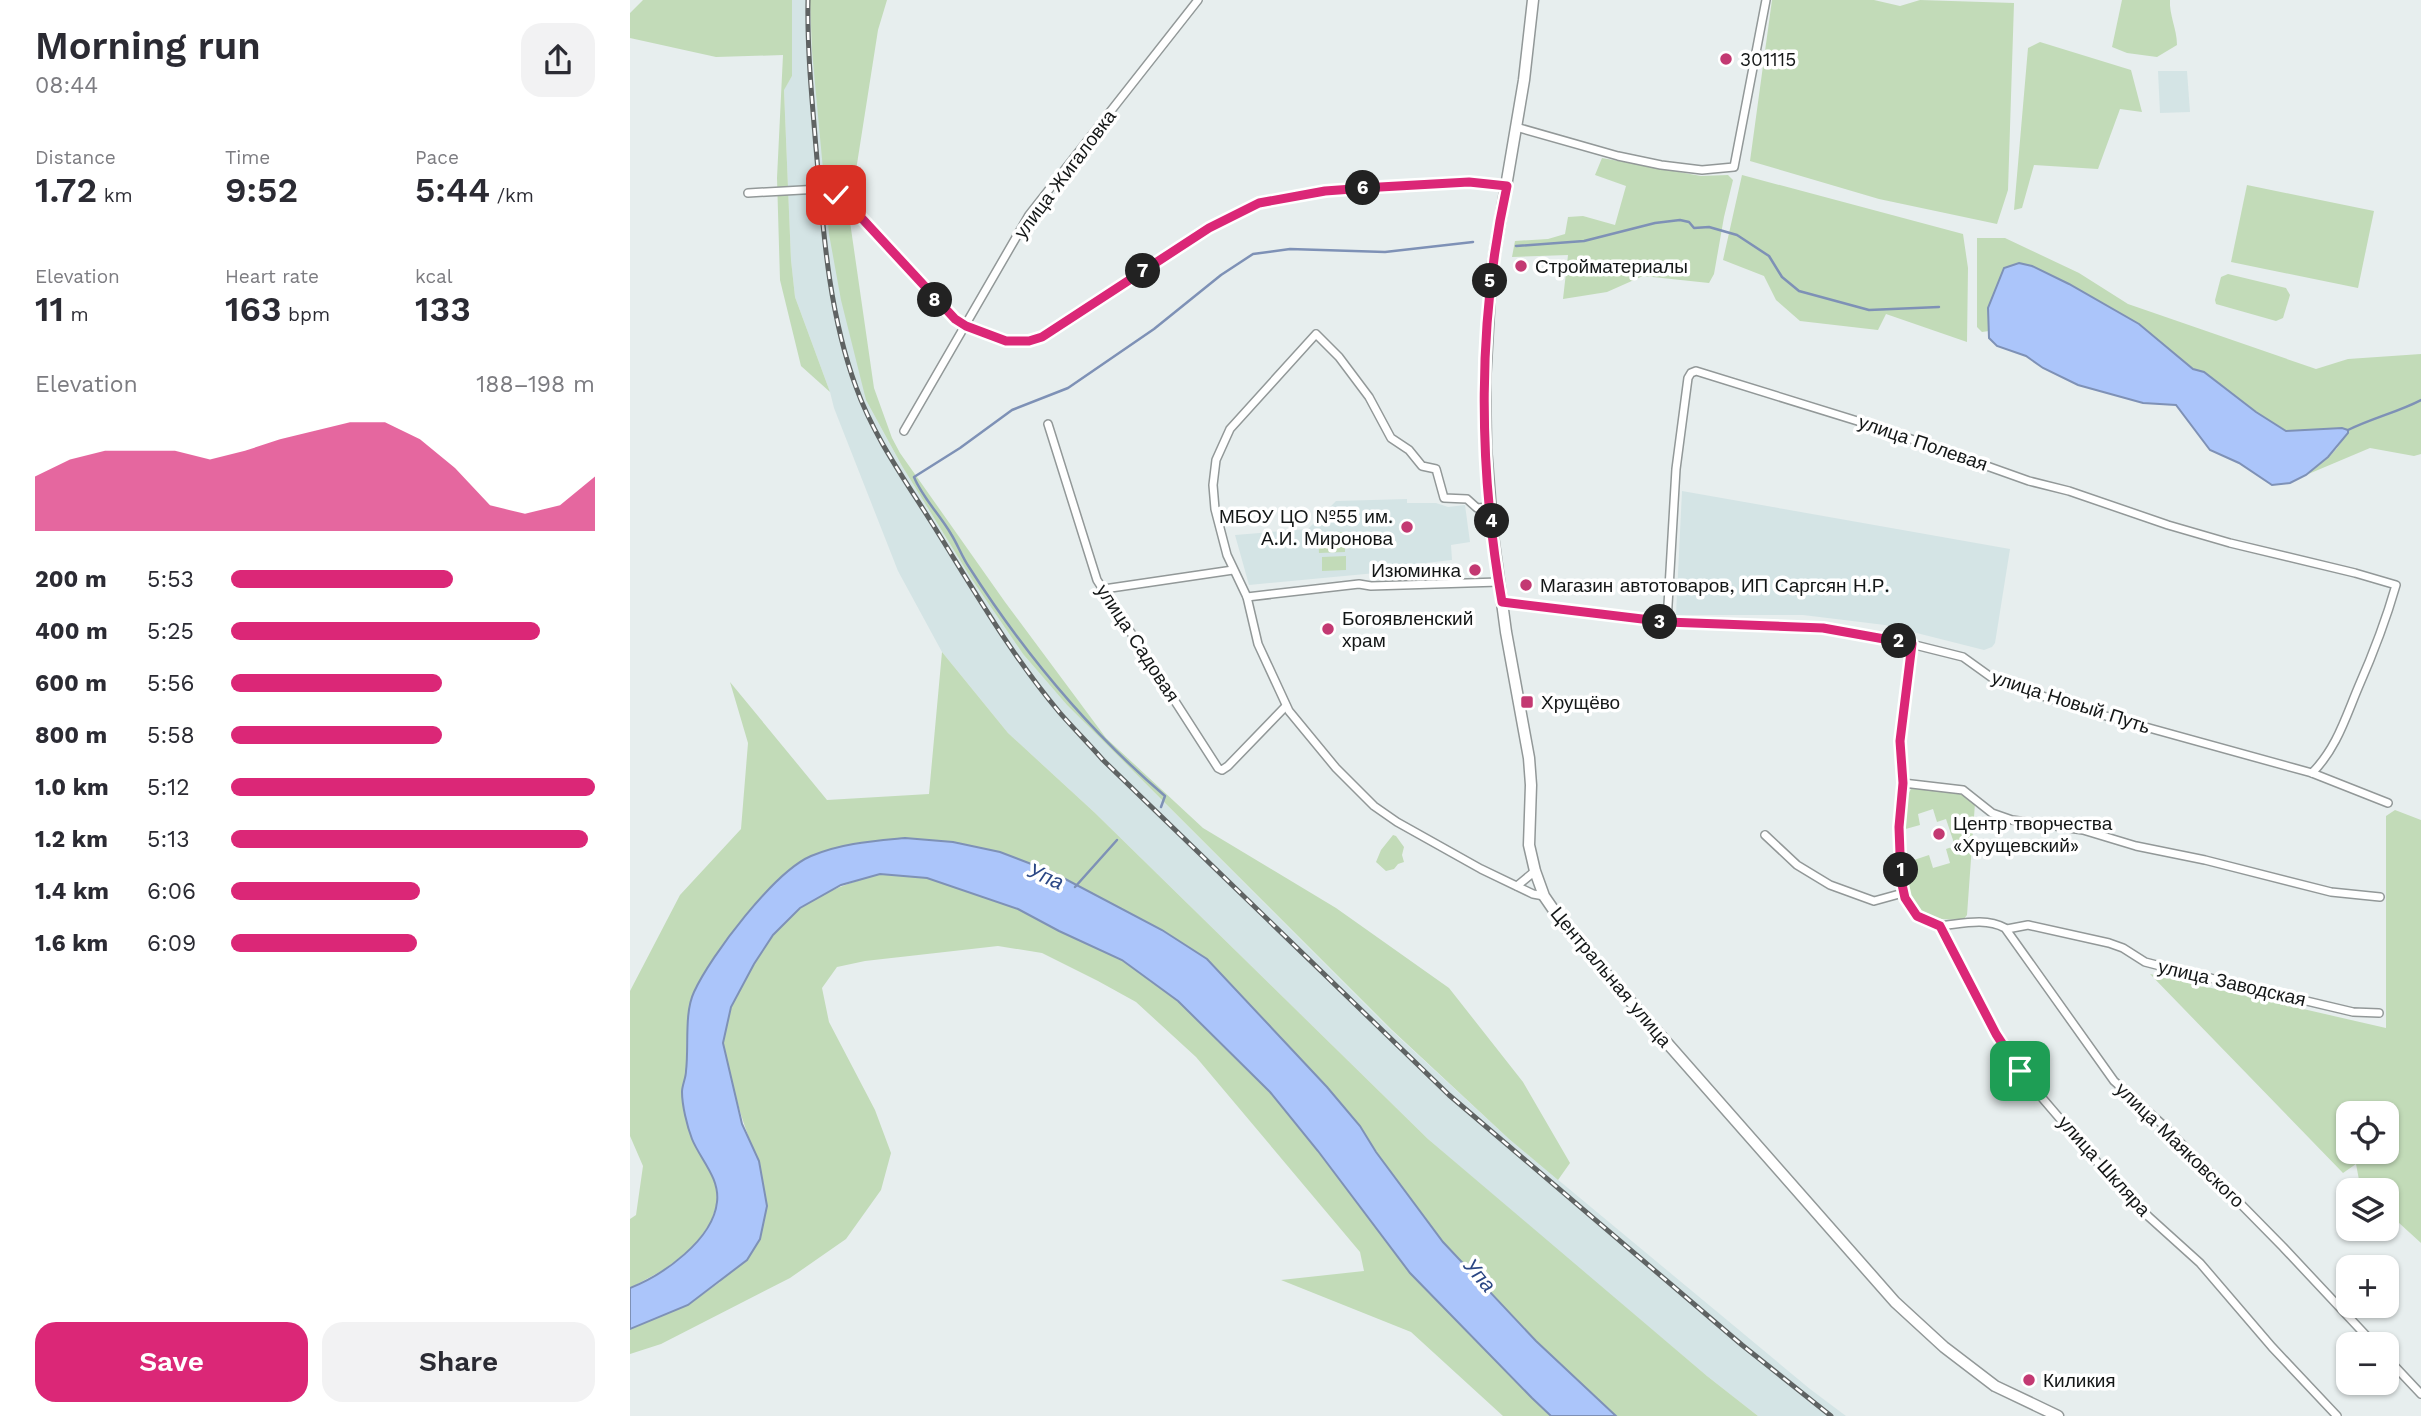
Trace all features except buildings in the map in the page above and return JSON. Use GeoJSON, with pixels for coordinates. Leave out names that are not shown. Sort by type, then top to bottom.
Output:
{"type":"FeatureCollection","features":[{"type":"Feature","properties":{"kind":"main road","name":"Центральная улица"},"geometry":{"type":"LineString","coordinates":[[1533,0],[1531,32],[1491,275],[1486,334],[1485,422],[1490,507],[1499,582],[1529,758],[1529,845],[1544,896],[1566,928],[1895,1302],[1944,1347],[1995,1386],[2058,1416]]}},
{"type":"Feature","properties":{"kind":"street","name":"улица Жигаловка"},"geometry":{"type":"LineString","coordinates":[[904,431],[1029,215],[1198,0]]}},
{"type":"Feature","properties":{"kind":"street"},"geometry":{"type":"LineString","coordinates":[[1516,127],[1618,156],[1661,165],[1702,170],[1734,167],[1766,0]]}},
{"type":"Feature","properties":{"kind":"street"},"geometry":{"type":"LineString","coordinates":[[748,193],[820,189],[832,192],[856,212],[944,309],[966,326],[1006,341],[1037,339],[1209,228],[1245,208],[1267,201],[1325,191],[1392,186],[1469,182],[1507,186]]}},
{"type":"Feature","properties":{"kind":"street"},"geometry":{"type":"LineString","coordinates":[[1490,507],[1476,508],[1467,499],[1444,498],[1436,469],[1422,466],[1409,450],[1391,438],[1369,397],[1339,356],[1316,334],[1230,429],[1217,454],[1213,485],[1215,509],[1233,570],[1247,597],[1258,644],[1286,706],[1336,768],[1377,809],[1481,869],[1533,894],[1544,896]]}},
{"type":"Feature","properties":{"kind":"street","name":"улица Полевая"},"geometry":{"type":"LineString","coordinates":[[1667,622],[1676,469],[1688,378],[1692,372],[1696,372],[1880,428],[2029,481],[2069,491],[2168,525],[2396,585],[2388,613],[2340,735],[2325,759],[2312,773]]}},
{"type":"Feature","properties":{"kind":"street","name":"улица Садовая"},"geometry":{"type":"LineString","coordinates":[[1048,424],[1094,574],[1217,767],[1222,770],[1286,706]]}},
{"type":"Feature","properties":{"kind":"street"},"geometry":{"type":"LineString","coordinates":[[1104,589],[1233,570]]}},
{"type":"Feature","properties":{"kind":"street"},"geometry":{"type":"LineString","coordinates":[[1247,597],[1359,584],[1499,582]]}},
{"type":"Feature","properties":{"kind":"street","name":"улица Новый Путь"},"geometry":{"type":"LineString","coordinates":[[1502,602],[1667,622],[1823,628],[1912,644],[1963,657],[1995,680],[2084,710],[2312,773],[2388,803]]}},
{"type":"Feature","properties":{"kind":"street"},"geometry":{"type":"LineString","coordinates":[[1912,644],[1900,741],[1903,783],[1899,827],[1903,893],[1907,904],[1917,916],[1940,926]]}},
{"type":"Feature","properties":{"kind":"street"},"geometry":{"type":"LineString","coordinates":[[1903,783],[1963,790],[1992,813],[2012,820],[2082,830],[2136,846],[2205,860],[2331,892],[2380,897]]}},
{"type":"Feature","properties":{"kind":"street"},"geometry":{"type":"LineString","coordinates":[[1766,835],[1797,865],[1830,885],[1874,901],[1903,893]]}},
{"type":"Feature","properties":{"kind":"street"},"geometry":{"type":"LineString","coordinates":[[1517,887],[1535,871]]}},
{"type":"Feature","properties":{"kind":"street","name":"улица Заводская"},"geometry":{"type":"LineString","coordinates":[[1940,926],[1980,922],[1997,924],[2007,929],[2028,925],[2123,947],[2145,962],[2168,968],[2353,1012],[2379,1013]]}},
{"type":"Feature","properties":{"kind":"street","name":"улица Шкляра"},"geometry":{"type":"LineString","coordinates":[[1940,926],[1996,1034],[2020,1071],[2116,1184],[2200,1263],[2272,1348],[2337,1416]]}},
{"type":"Feature","properties":{"kind":"street","name":"улица Маяковского"},"geometry":{"type":"LineString","coordinates":[[2007,929],[2115,1081],[2163,1125],[2363,1332]]}},
{"type":"Feature","properties":{"kind":"street"},"geometry":{"type":"LineString","coordinates":[[2399,1371],[2421,1394]]}},
{"type":"Feature","properties":{"kind":"shaded area"},"geometry":{"type":"Polygon","coordinates":[[[792,0],[810,0],[812,51],[866,400],[902,466],[971,578],[1023,654],[1067,705],[1391,1030],[1509,1139],[1846,1416],[1758,1416],[1550,1244],[1428,1139],[1094,812],[1008,733],[942,652],[898,571],[834,408],[795,297],[784,89],[792,76],[792,0]]]}},
{"type":"Feature","properties":{"kind":"shaded area"},"geometry":{"type":"Polygon","coordinates":[[[2158,71],[2187,71],[2190,112],[2160,113],[2158,71]]]}},
{"type":"Feature","properties":{"kind":"shaded area"},"geometry":{"type":"Polygon","coordinates":[[[1682,491],[2010,549],[1995,643],[1984,650],[1885,625],[1803,615],[1676,615],[1682,491]]]}},
{"type":"Feature","properties":{"kind":"shaded area"},"geometry":{"type":"Polygon","coordinates":[[[1407,499],[1407,503],[1436,503],[1448,507],[1465,505],[1470,542],[1451,545],[1452,560],[1408,565],[1397,571],[1249,585],[1235,535],[1308,529],[1336,501],[1407,499]]]}},
{"type":"Feature","properties":{"kind":"green space"},"geometry":{"type":"Polygon","coordinates":[[[643,0],[792,0],[792,76],[784,90],[791,260],[795,297],[830,392],[801,366],[780,280],[777,178],[783,55],[716,57],[630,38],[630,13],[643,0]]]}},
{"type":"Feature","properties":{"kind":"green space"},"geometry":{"type":"Polygon","coordinates":[[[810,0],[887,0],[878,30],[849,215],[874,388],[900,453],[1005,602],[1106,738],[1203,828],[1336,908],[1449,988],[1523,1082],[1570,1163],[1558,1180],[1509,1139],[1392,1030],[1067,705],[1023,654],[971,578],[902,466],[866,400],[841,300],[829,234],[812,51],[810,0]]]}},
{"type":"Feature","properties":{"kind":"green space"},"geometry":{"type":"Polygon","coordinates":[[[1772,0],[1874,0],[1900,6],[1920,0],[2014,3],[2008,190],[1997,224],[1879,199],[1750,161],[1772,0]]]}},
{"type":"Feature","properties":{"kind":"green space"},"geometry":{"type":"Polygon","coordinates":[[[2122,0],[2170,0],[2177,45],[2157,57],[2127,53],[2112,47],[2122,0]]]}},
{"type":"Feature","properties":{"kind":"green space"},"geometry":{"type":"Polygon","coordinates":[[[2040,42],[2131,70],[2142,112],[2120,109],[2098,169],[2034,165],[2022,208],[2014,210],[2028,48],[2040,42]]]}},
{"type":"Feature","properties":{"kind":"green space"},"geometry":{"type":"Polygon","coordinates":[[[1602,158],[1701,176],[1728,175],[1733,180],[1714,274],[1709,283],[1643,276],[1607,292],[1563,299],[1568,255],[1512,257],[1515,241],[1548,239],[1565,234],[1568,217],[1583,216],[1615,225],[1626,186],[1595,175],[1602,158]]]}},
{"type":"Feature","properties":{"kind":"green space"},"geometry":{"type":"Polygon","coordinates":[[[1742,175],[1963,234],[1968,268],[1967,342],[1886,314],[1878,330],[1800,321],[1776,300],[1764,276],[1723,260],[1742,175]]]}},
{"type":"Feature","properties":{"kind":"green space"},"geometry":{"type":"Polygon","coordinates":[[[2247,185],[2374,211],[2358,288],[2231,262],[2247,185]]]}},
{"type":"Feature","properties":{"kind":"green space"},"geometry":{"type":"Polygon","coordinates":[[[1977,238],[2005,238],[2079,273],[2128,304],[2316,369],[2348,359],[2421,354],[2421,454],[2414,456],[2370,448],[2306,475],[2336,449],[2345,429],[2286,431],[2204,372],[2193,369],[2139,324],[2069,284],[2004,268],[1988,308],[1989,331],[1982,332],[1977,327],[1977,238]]]}},
{"type":"Feature","properties":{"kind":"green space"},"geometry":{"type":"Polygon","coordinates":[[[2228,274],[2286,288],[2290,295],[2283,318],[2276,321],[2216,304],[2221,277],[2228,274]]]}},
{"type":"Feature","properties":{"kind":"green space"},"geometry":{"type":"Polygon","coordinates":[[[1345,532],[1345,552],[1319,553],[1318,533],[1345,532]]]}},
{"type":"Feature","properties":{"kind":"green space"},"geometry":{"type":"Polygon","coordinates":[[[1346,556],[1346,570],[1322,571],[1322,557],[1346,556]]]}},
{"type":"Feature","properties":{"kind":"green space"},"geometry":{"type":"Polygon","coordinates":[[[942,652],[1008,733],[1094,812],[1428,1139],[1707,1376],[1758,1416],[1616,1416],[1536,1341],[1443,1242],[1376,1152],[1360,1126],[1207,959],[1162,930],[1052,872],[1000,852],[773,885],[742,919],[718,954],[687,1033],[686,1072],[682,1091],[716,1184],[717,1202],[711,1222],[693,1247],[665,1269],[630,1288],[630,1219],[636,1215],[643,1166],[630,1136],[630,991],[680,895],[741,829],[748,743],[730,682],[827,800],[929,794],[942,652]]]}},
{"type":"Feature","properties":{"kind":"green space"},"geometry":{"type":"Polygon","coordinates":[[[1911,789],[1956,791],[1975,803],[1967,915],[1963,920],[1933,918],[1916,909],[1911,902],[1905,863],[1929,855],[1933,868],[1950,863],[1946,849],[1955,846],[1946,819],[1937,822],[1933,809],[1918,814],[1920,825],[1902,830],[1906,798],[1911,789]]]}},
{"type":"Feature","properties":{"kind":"green space"},"geometry":{"type":"Polygon","coordinates":[[[2395,810],[2421,820],[2421,1243],[2399,1223],[2399,1178],[2359,1178],[2356,1164],[2343,1173],[2150,974],[2386,1028],[2386,816],[2395,810]]]}},
{"type":"Feature","properties":{"kind":"green space"},"geometry":{"type":"Polygon","coordinates":[[[1393,835],[1404,847],[1404,862],[1386,871],[1376,862],[1381,850],[1393,835]]]}},
{"type":"Feature","properties":{"kind":"green space"},"geometry":{"type":"Polygon","coordinates":[[[880,874],[927,878],[1018,909],[1122,960],[1178,1001],[1270,1092],[1410,1273],[1551,1416],[1503,1416],[1411,1332],[1281,1280],[1364,1271],[1360,1252],[1196,1057],[1136,1002],[1042,953],[998,946],[865,961],[837,967],[822,988],[829,1022],[875,1110],[891,1153],[881,1190],[846,1239],[790,1278],[661,1344],[630,1354],[630,1329],[688,1305],[720,1282],[759,1161],[741,1116],[723,1046],[725,1027],[740,989],[763,949],[802,907],[830,891],[880,874]]]}},
{"type":"Feature","properties":{"kind":"water"},"geometry":{"type":"Polygon","coordinates":[[[2019,263],[2032,266],[2069,284],[2139,324],[2193,369],[2204,372],[2286,431],[2342,428],[2348,430],[2348,433],[2328,457],[2306,475],[2290,483],[2272,485],[2239,463],[2210,450],[2176,405],[2143,403],[2078,385],[2043,368],[2026,356],[1997,346],[1989,338],[1988,308],[2004,268],[2019,263]]]}},
{"type":"Feature","properties":{"kind":"water","name":"Упа"},"geometry":{"type":"Polygon","coordinates":[[[905,838],[953,842],[1000,852],[1052,872],[1162,930],[1207,959],[1360,1126],[1376,1152],[1443,1242],[1536,1341],[1616,1416],[1551,1416],[1532,1398],[1410,1273],[1270,1092],[1178,1001],[1122,960],[1018,909],[927,878],[880,874],[841,885],[800,908],[773,935],[731,1007],[723,1043],[742,1124],[759,1161],[767,1206],[760,1239],[747,1260],[688,1305],[630,1329],[630,1288],[657,1274],[684,1254],[706,1230],[717,1202],[713,1177],[690,1134],[682,1097],[687,1062],[689,1010],[702,976],[745,916],[762,896],[796,865],[834,848],[905,838]]]}},
{"type":"Feature","properties":{"kind":"waterway"},"geometry":{"type":"LineString","coordinates":[[1516,246],[1584,241],[1655,223],[1680,220],[1689,222],[1694,228],[1709,227],[1737,235],[1769,256],[1782,277],[1799,291],[1869,310],[1939,307]]}},
{"type":"Feature","properties":{"kind":"waterway"},"geometry":{"type":"LineString","coordinates":[[1161,807],[1165,796],[1084,717],[1012,630],[914,477],[1012,410],[1068,388],[1154,329],[1221,275],[1253,254],[1290,249],[1385,252],[1473,242]]}},
{"type":"Feature","properties":{"kind":"waterway"},"geometry":{"type":"LineString","coordinates":[[2348,430],[2421,400]]}},
{"type":"Feature","properties":{"kind":"waterway"},"geometry":{"type":"LineString","coordinates":[[1075,887],[1117,840]]}},
{"type":"Feature","properties":{"kind":"railway"},"geometry":{"type":"LineString","coordinates":[[808,0],[810,74],[824,238],[839,329],[856,387],[889,455],[1024,667],[1060,713],[1103,760],[1449,1095],[1742,1345],[1831,1416]]}},
{"type":"Feature","properties":{"kind":"place","name":"301115"},"geometry":{"type":"Point","coordinates":[1726,59]}},
{"type":"Feature","properties":{"kind":"place","name":"Стройматериалы"},"geometry":{"type":"Point","coordinates":[1521,266]}},
{"type":"Feature","properties":{"kind":"place","name":"МБОУ ЦО №55 им. А.И. Миронова"},"geometry":{"type":"Point","coordinates":[1407,527]}},
{"type":"Feature","properties":{"kind":"place","name":"Изюминка"},"geometry":{"type":"Point","coordinates":[1475,570]}},
{"type":"Feature","properties":{"kind":"place","name":"Магазин автотоваров, ИП Саргсян Н.Р."},"geometry":{"type":"Point","coordinates":[1526,585]}},
{"type":"Feature","properties":{"kind":"place","name":"Богоявленский храм"},"geometry":{"type":"Point","coordinates":[1328,629]}},
{"type":"Feature","properties":{"kind":"place","name":"Хрущёво"},"geometry":{"type":"Point","coordinates":[1527,702]}},
{"type":"Feature","properties":{"kind":"place","name":"Центр творчества «Хрущевский»"},"geometry":{"type":"Point","coordinates":[1939,834]}},
{"type":"Feature","properties":{"kind":"place","name":"Киликия"},"geometry":{"type":"Point","coordinates":[2029,1380]}},
{"type":"Feature","properties":{"kind":"route"},"geometry":{"type":"LineString","coordinates":[[836,195],[856,212],[955,319],[995,338],[1021,341],[1042,337],[1209,228],[1259,203],[1325,191],[1380,187],[1469,182],[1507,186],[1489,290],[1485,382],[1490,507],[1502,602],[1667,622],[1823,628],[1912,644],[1900,741],[1903,783],[1899,827],[1901,880],[1905,898],[1917,916],[1940,926],[1996,1034],[2020,1071]]}}]}
